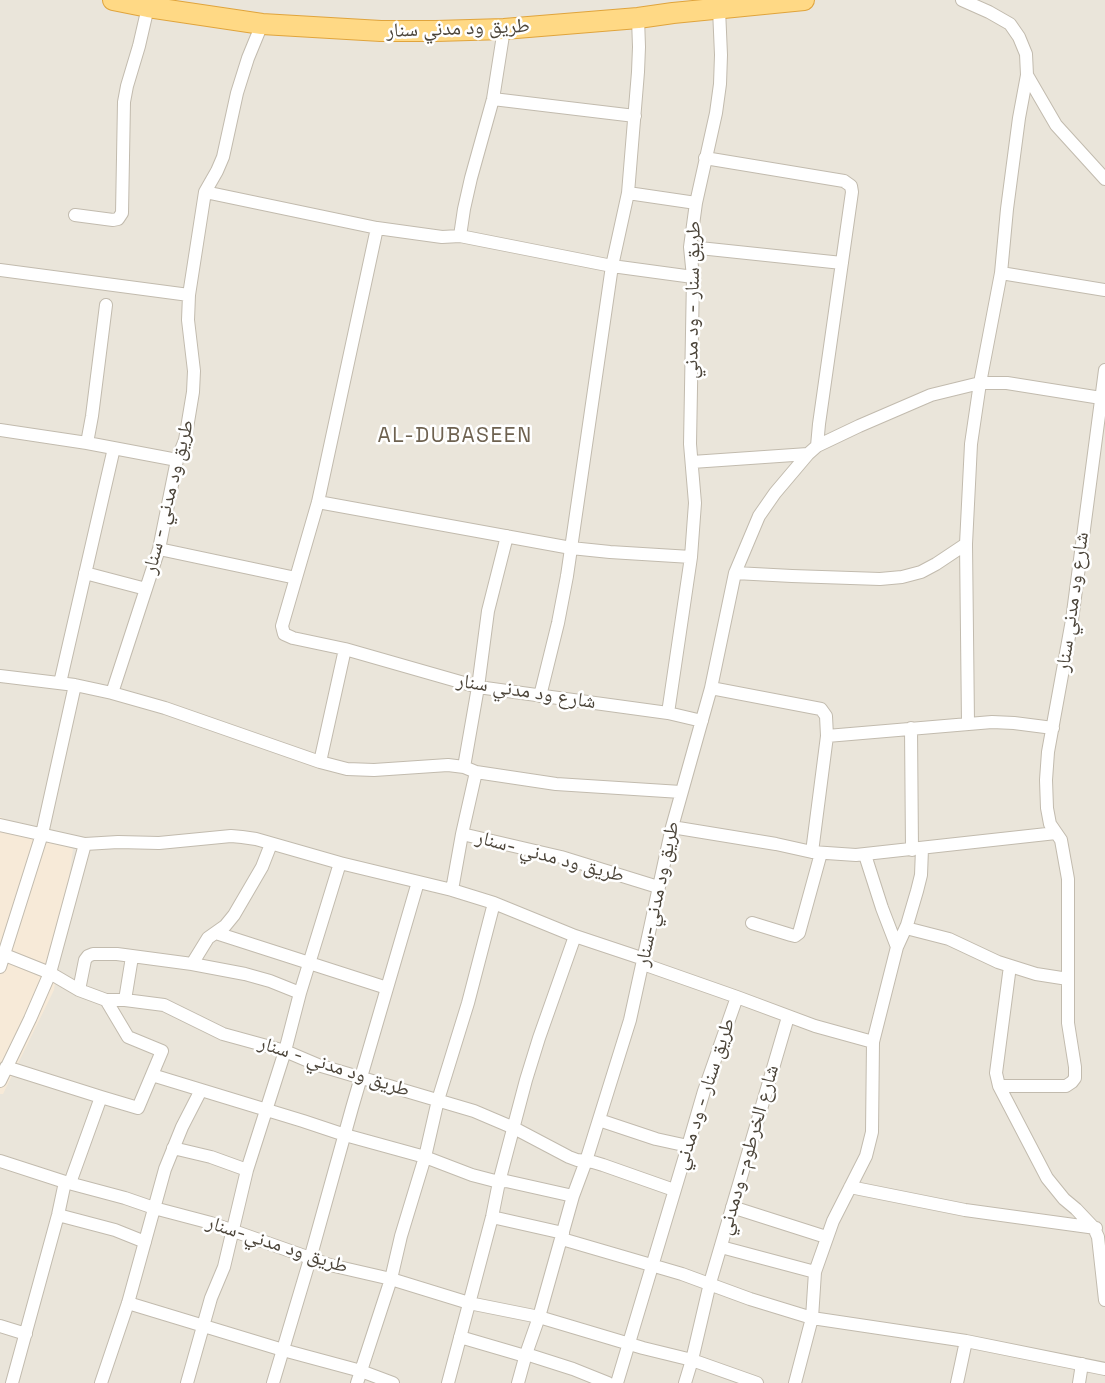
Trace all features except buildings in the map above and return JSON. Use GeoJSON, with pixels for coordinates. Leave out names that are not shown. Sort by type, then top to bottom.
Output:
{"type":"FeatureCollection","features":[{"type":"Feature","properties":{"kind":"highway","name":"طريق ود مدني سنار"},"geometry":{"type":"LineString","coordinates":[[113,0],[148,7],[169,5],[262,24],[381,31],[504,29],[638,18],[804,0]]}},
{"type":"Feature","properties":{"kind":"street"},"geometry":{"type":"LineString","coordinates":[[962,0],[1010,24],[1019,37],[1026,54],[1027,75],[1008,198],[1000,273],[971,444],[966,544],[968,723]]}},
{"type":"Feature","properties":{"kind":"street"},"geometry":{"type":"LineString","coordinates":[[75,214],[113,220],[118,219],[122,213],[124,102],[148,7]]}},
{"type":"Feature","properties":{"kind":"street","name":"طريق سنار - ود مدني"},"geometry":{"type":"LineString","coordinates":[[668,713],[691,556],[695,503],[690,420],[693,277],[690,247],[696,203],[716,113],[720,84],[719,9]]}},
{"type":"Feature","properties":{"kind":"street"},"geometry":{"type":"LineString","coordinates":[[540,696],[558,623],[612,266],[628,193],[639,47],[638,18]]}},
{"type":"Feature","properties":{"kind":"street","name":"طريق ود مدني - سنار"},"geometry":{"type":"LineString","coordinates":[[112,693],[159,549],[177,460],[185,440],[194,371],[188,320],[189,295],[205,192],[223,157],[237,93],[262,24]]}},
{"type":"Feature","properties":{"kind":"street"},"geometry":{"type":"LineString","coordinates":[[460,236],[471,178],[492,99],[504,29]]}},
{"type":"Feature","properties":{"kind":"street"},"geometry":{"type":"LineString","coordinates":[[1027,75],[1056,125],[1105,179]]}},
{"type":"Feature","properties":{"kind":"street"},"geometry":{"type":"LineString","coordinates":[[492,99],[635,116]]}},
{"type":"Feature","properties":{"kind":"street"},"geometry":{"type":"LineString","coordinates":[[705,158],[844,181],[851,186],[842,263],[812,450]]}},
{"type":"Feature","properties":{"kind":"street"},"geometry":{"type":"LineString","coordinates":[[205,192],[377,228],[442,237],[460,236],[612,266],[693,277]]}},
{"type":"Feature","properties":{"kind":"street"},"geometry":{"type":"LineString","coordinates":[[628,193],[696,203]]}},
{"type":"Feature","properties":{"kind":"street"},"geometry":{"type":"LineString","coordinates":[[159,549],[296,578],[318,502],[377,228]]}},
{"type":"Feature","properties":{"kind":"street"},"geometry":{"type":"LineString","coordinates":[[690,247],[842,263]]}},
{"type":"Feature","properties":{"kind":"street"},"geometry":{"type":"LineString","coordinates":[[0,270],[189,295]]}},
{"type":"Feature","properties":{"kind":"street"},"geometry":{"type":"LineString","coordinates":[[1000,273],[1105,290]]}},
{"type":"Feature","properties":{"kind":"street"},"geometry":{"type":"LineString","coordinates":[[87,443],[106,305]]}},
{"type":"Feature","properties":{"kind":"street","name":"شارع ود مدني سنار"},"geometry":{"type":"LineString","coordinates":[[999,1086],[1066,1086],[1075,1078],[1068,1023],[1068,879],[1061,840],[1050,824],[1046,780],[1048,752],[1072,621],[1105,370]]}},
{"type":"Feature","properties":{"kind":"street"},"geometry":{"type":"LineString","coordinates":[[692,462],[812,450],[858,426],[931,395],[980,383],[1007,383],[1101,398]]}},
{"type":"Feature","properties":{"kind":"street"},"geometry":{"type":"LineString","coordinates":[[0,430],[177,460]]}},
{"type":"Feature","properties":{"kind":"street"},"geometry":{"type":"LineString","coordinates":[[60,683],[114,448]]}},
{"type":"Feature","properties":{"kind":"street","name":"طريق ود مدني-سنار"},"geometry":{"type":"LineString","coordinates":[[518,1383],[573,1196],[630,1020],[672,827],[711,688],[735,573],[759,516],[775,493],[812,450]]}},
{"type":"Feature","properties":{"kind":"street"},"geometry":{"type":"LineString","coordinates":[[318,502],[571,548],[691,556]]}},
{"type":"Feature","properties":{"kind":"street"},"geometry":{"type":"LineString","coordinates":[[464,767],[488,611],[507,536]]}},
{"type":"Feature","properties":{"kind":"street"},"geometry":{"type":"LineString","coordinates":[[735,573],[880,579],[902,577],[921,572],[966,544]]}},
{"type":"Feature","properties":{"kind":"street"},"geometry":{"type":"LineString","coordinates":[[86,573],[146,589]]}},
{"type":"Feature","properties":{"kind":"street","name":"شارع ود مدني سنار"},"geometry":{"type":"LineString","coordinates":[[296,578],[282,626],[284,634],[293,638],[345,649],[478,687],[668,713],[702,721]]}},
{"type":"Feature","properties":{"kind":"street"},"geometry":{"type":"LineString","coordinates":[[320,762],[345,649]]}},
{"type":"Feature","properties":{"kind":"street"},"geometry":{"type":"LineString","coordinates":[[0,676],[60,683],[112,693],[165,708],[320,762],[347,769],[374,770],[448,765],[464,767],[476,772],[556,784],[681,792]]}},
{"type":"Feature","properties":{"kind":"street"},"geometry":{"type":"LineString","coordinates":[[75,686],[42,834],[1,958],[50,973],[79,990],[85,960],[88,956],[117,954],[192,964],[261,978],[300,993]]}},
{"type":"Feature","properties":{"kind":"street"},"geometry":{"type":"LineString","coordinates":[[711,688],[821,709],[826,716],[827,736],[817,853],[799,933],[795,936],[752,923]]}},
{"type":"Feature","properties":{"kind":"street"},"geometry":{"type":"LineString","coordinates":[[827,736],[968,723],[1014,723],[1053,728]]}},
{"type":"Feature","properties":{"kind":"street"},"geometry":{"type":"LineString","coordinates":[[795,1383],[812,1318],[815,1272],[826,1237],[866,1156],[872,1132],[873,1042],[897,947],[906,928],[921,875],[917,849],[911,728]]}},
{"type":"Feature","properties":{"kind":"street"},"geometry":{"type":"LineString","coordinates":[[462,834],[476,772]]}},
{"type":"Feature","properties":{"kind":"street"},"geometry":{"type":"LineString","coordinates":[[0,826],[85,844],[159,843],[242,837],[271,844],[452,890],[494,903],[788,1017],[873,1042]]}},
{"type":"Feature","properties":{"kind":"street"},"geometry":{"type":"LineString","coordinates":[[672,827],[817,853],[865,855],[1056,833]]}},
{"type":"Feature","properties":{"kind":"street","name":"طريق ود مدني -سنار"},"geometry":{"type":"LineString","coordinates":[[452,890],[462,834],[561,857],[658,887]]}},
{"type":"Feature","properties":{"kind":"street"},"geometry":{"type":"LineString","coordinates":[[0,1081],[50,973],[85,844]]}},
{"type":"Feature","properties":{"kind":"street"},"geometry":{"type":"LineString","coordinates":[[192,964],[208,938],[225,926],[234,915],[257,877],[271,844]]}},
{"type":"Feature","properties":{"kind":"street"},"geometry":{"type":"LineString","coordinates":[[865,855],[897,947]]}},
{"type":"Feature","properties":{"kind":"street"},"geometry":{"type":"LineString","coordinates":[[187,1383],[211,1298],[224,1267],[247,1170],[285,1051],[300,993],[340,863]]}},
{"type":"Feature","properties":{"kind":"street"},"geometry":{"type":"LineString","coordinates":[[273,1383],[418,882]]}},
{"type":"Feature","properties":{"kind":"street"},"geometry":{"type":"LineString","coordinates":[[359,1377],[391,1278],[438,1100],[468,1003],[494,903]]}},
{"type":"Feature","properties":{"kind":"street"},"geometry":{"type":"LineString","coordinates":[[906,928],[949,939],[1010,966],[1036,974],[1068,979]]}},
{"type":"Feature","properties":{"kind":"street"},"geometry":{"type":"LineString","coordinates":[[216,933],[387,988]]}},
{"type":"Feature","properties":{"kind":"street"},"geometry":{"type":"LineString","coordinates":[[448,1383],[526,1080],[575,936]]}},
{"type":"Feature","properties":{"kind":"street"},"geometry":{"type":"LineString","coordinates":[[125,1000],[132,957]]}},
{"type":"Feature","properties":{"kind":"street"},"geometry":{"type":"LineString","coordinates":[[1010,966],[996,1073],[999,1086],[1047,1178],[1064,1199],[1099,1230]]}},
{"type":"Feature","properties":{"kind":"street","name":"طريق ود مدني - سنار"},"geometry":{"type":"LineString","coordinates":[[79,990],[106,1000],[164,1005],[223,1034],[285,1051],[318,1065],[474,1111],[514,1128],[569,1157],[586,1161]]}},
{"type":"Feature","properties":{"kind":"street","name":"طريق سنار - ود مدني"},"geometry":{"type":"LineString","coordinates":[[618,1383],[687,1146],[737,997]]}},
{"type":"Feature","properties":{"kind":"street"},"geometry":{"type":"LineString","coordinates":[[6,1067],[138,1108],[162,1051],[128,1037],[106,1000]]}},
{"type":"Feature","properties":{"kind":"street","name":"شارع الخرطوم- ودمدني"},"geometry":{"type":"LineString","coordinates":[[686,1383],[710,1283],[788,1017]]}},
{"type":"Feature","properties":{"kind":"street"},"geometry":{"type":"LineString","coordinates":[[152,1075],[345,1136],[424,1157],[463,1172],[499,1182],[506,1181],[573,1196]]}},
{"type":"Feature","properties":{"kind":"street"},"geometry":{"type":"LineString","coordinates":[[101,1383],[128,1303],[173,1148],[201,1090]]}},
{"type":"Feature","properties":{"kind":"street"},"geometry":{"type":"LineString","coordinates":[[12,1383],[58,1215],[101,1097]]}},
{"type":"Feature","properties":{"kind":"street"},"geometry":{"type":"LineString","coordinates":[[599,1120],[687,1146]]}},
{"type":"Feature","properties":{"kind":"street"},"geometry":{"type":"LineString","coordinates":[[173,1148],[211,1157],[247,1170]]}},
{"type":"Feature","properties":{"kind":"street"},"geometry":{"type":"LineString","coordinates":[[0,1161],[68,1183]]}},
{"type":"Feature","properties":{"kind":"street","name":"طريق سنار - ود مدني"},"geometry":{"type":"LineString","coordinates":[[586,1161],[674,1190]]}},
{"type":"Feature","properties":{"kind":"street","name":"طريق ود مدني-سنار"},"geometry":{"type":"LineString","coordinates":[[68,1183],[211,1223],[330,1265],[391,1278],[469,1303],[539,1317],[692,1360],[757,1383]]}},
{"type":"Feature","properties":{"kind":"street"},"geometry":{"type":"LineString","coordinates":[[850,1187],[965,1210],[1099,1230]]}},
{"type":"Feature","properties":{"kind":"street"},"geometry":{"type":"LineString","coordinates":[[732,1207],[826,1237]]}},
{"type":"Feature","properties":{"kind":"street"},"geometry":{"type":"LineString","coordinates":[[58,1215],[115,1230],[145,1242]]}},
{"type":"Feature","properties":{"kind":"street"},"geometry":{"type":"LineString","coordinates":[[492,1217],[652,1264],[750,1299],[812,1318],[966,1341],[1105,1369]]}},
{"type":"Feature","properties":{"kind":"street"},"geometry":{"type":"LineString","coordinates":[[1099,1230],[1105,1300]]}},
{"type":"Feature","properties":{"kind":"street"},"geometry":{"type":"LineString","coordinates":[[721,1247],[815,1272]]}},
{"type":"Feature","properties":{"kind":"street"},"geometry":{"type":"LineString","coordinates":[[128,1303],[283,1350],[359,1377],[393,1383]]}},
{"type":"Feature","properties":{"kind":"street"},"geometry":{"type":"LineString","coordinates":[[0,1326],[26,1334]]}},
{"type":"Feature","properties":{"kind":"street"},"geometry":{"type":"LineString","coordinates":[[460,1337],[573,1369],[608,1383]]}},
{"type":"Feature","properties":{"kind":"street"},"geometry":{"type":"LineString","coordinates":[[957,1383],[966,1341]]}},
{"type":"Feature","properties":{"kind":"street"},"geometry":{"type":"LineString","coordinates":[[1079,1383],[1082,1364]]}},
{"type":"Feature","properties":{"kind":"shaded area"},"geometry":{"type":"Polygon","coordinates":[[[0,0],[1105,0],[1105,1383],[0,1383],[0,0]]]}},
{"type":"Feature","properties":{"kind":"shaded area"},"geometry":{"type":"Polygon","coordinates":[[[0,817],[73,849],[54,990],[3,1094],[0,1094],[0,817]]]}},
{"type":"Feature","properties":{"kind":"district","name":"AL-DUBASEEN"},"geometry":{"type":"Point","coordinates":[455,436]}}]}
